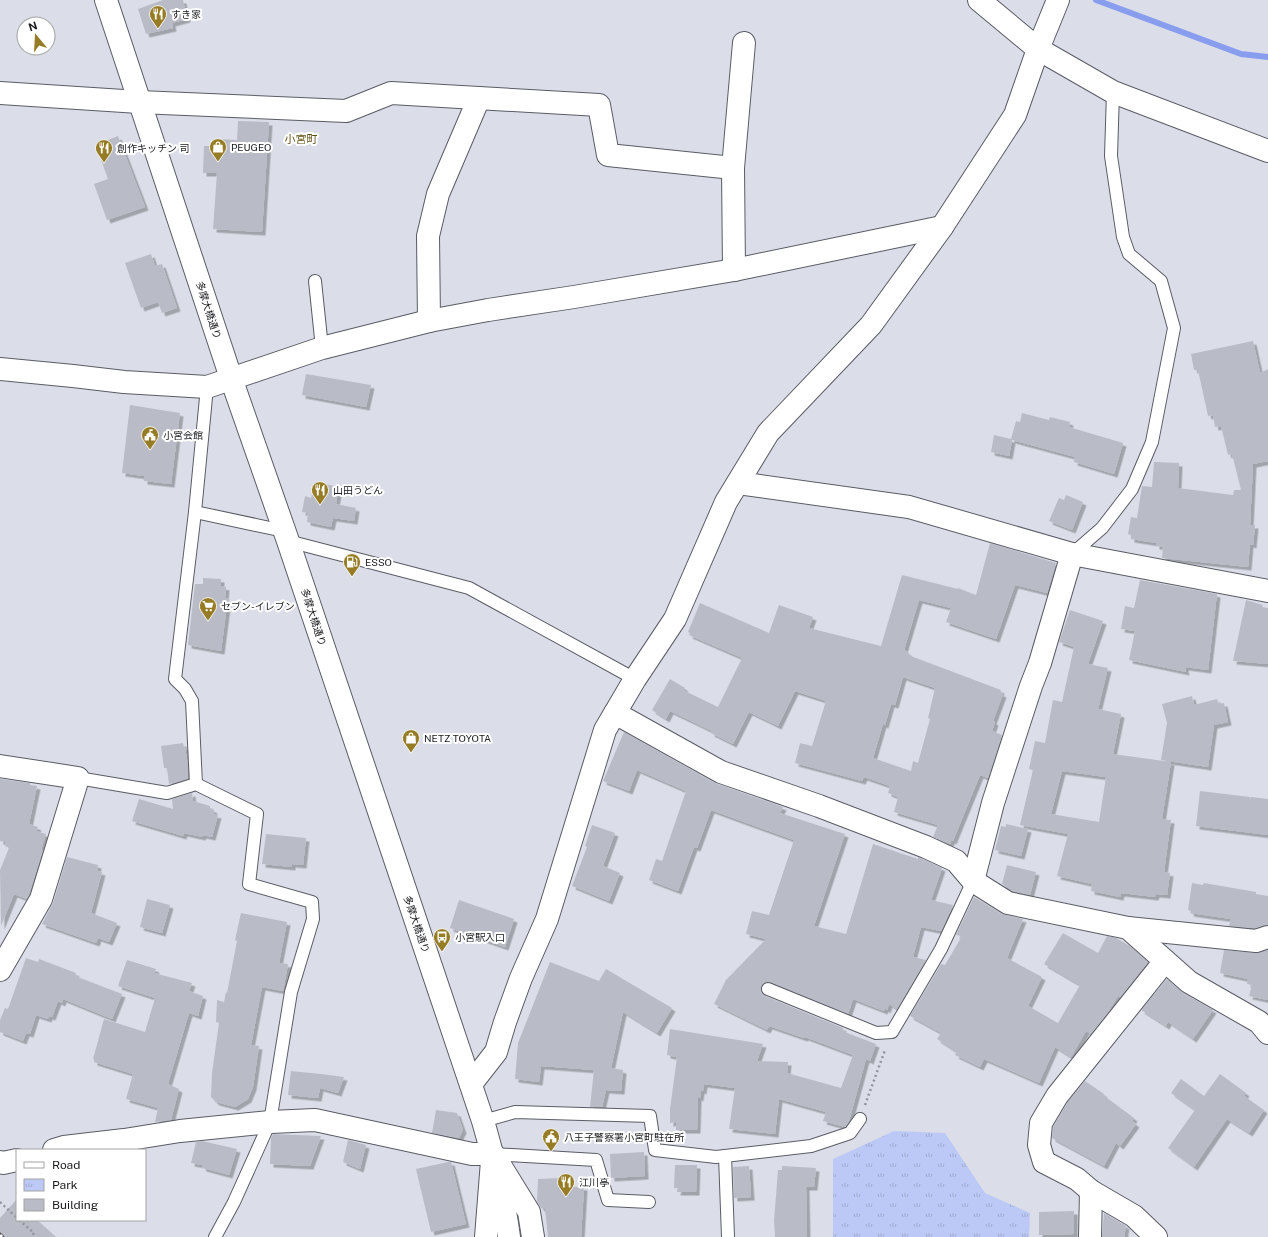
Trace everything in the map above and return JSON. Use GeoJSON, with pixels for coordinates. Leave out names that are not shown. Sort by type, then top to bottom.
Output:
{"type":"FeatureCollection","features":[{"type":"Feature","properties":{"kind":"street","name":"多摩大橋通り"},"geometry":{"type":"LineString","coordinates":[[106,0],[231,378],[286,536],[471,1084],[493,1154],[509,1237]]}},
{"type":"Feature","properties":{"kind":"street"},"geometry":{"type":"LineString","coordinates":[[979,0],[1038,49],[1113,92],[1268,151]]}},
{"type":"Feature","properties":{"kind":"street"},"geometry":{"type":"LineString","coordinates":[[471,1084],[496,1052],[521,978],[552,906],[605,730],[635,679],[675,619],[726,502],[768,433],[871,325],[942,227],[1015,115],[1038,49],[1058,0]]}},
{"type":"Feature","properties":{"kind":"street"},"geometry":{"type":"LineString","coordinates":[[734,270],[733,168],[744,43]]}},
{"type":"Feature","properties":{"kind":"street"},"geometry":{"type":"LineString","coordinates":[[0,93],[139,102],[346,111],[391,93],[599,105],[608,155],[733,168]]}},
{"type":"Feature","properties":{"kind":"street"},"geometry":{"type":"LineString","coordinates":[[429,321],[428,236],[438,194],[479,98]]}},
{"type":"Feature","properties":{"kind":"street"},"geometry":{"type":"LineString","coordinates":[[0,369],[124,382],[207,387],[322,348],[429,321],[734,270],[942,227]]}},
{"type":"Feature","properties":{"kind":"street"},"geometry":{"type":"LineString","coordinates":[[738,483],[909,507],[1072,554],[1268,591]]}},
{"type":"Feature","properties":{"kind":"street"},"geometry":{"type":"LineString","coordinates":[[973,881],[993,803],[1031,686],[1040,663],[1072,554]]}},
{"type":"Feature","properties":{"kind":"street"},"geometry":{"type":"LineString","coordinates":[[615,713],[721,772],[819,806],[926,847],[950,858],[956,861],[973,881],[1008,903],[1128,928],[1256,941],[1268,937]]}},
{"type":"Feature","properties":{"kind":"street"},"geometry":{"type":"LineString","coordinates":[[0,766],[78,778],[42,900],[0,970]]}},
{"type":"Feature","properties":{"kind":"street"},"geometry":{"type":"LineString","coordinates":[[1128,928],[1189,982],[1259,1022],[1268,1032]]}},
{"type":"Feature","properties":{"kind":"street"},"geometry":{"type":"LineString","coordinates":[[1156,1237],[1134,1216],[1091,1191],[1077,1179],[1044,1162],[1039,1145],[1041,1123],[1057,1096],[1165,961]]}},
{"type":"Feature","properties":{"kind":"street"},"geometry":{"type":"LineString","coordinates":[[57,1149],[180,1131],[270,1122],[315,1120],[472,1154],[493,1154]]}},
{"type":"Feature","properties":{"kind":"street"},"geometry":{"type":"LineString","coordinates":[[486,1237],[493,1154]]}},
{"type":"Feature","properties":{"kind":"street"},"geometry":{"type":"LineString","coordinates":[[493,1154],[529,1212],[533,1237]]}},
{"type":"Feature","properties":{"kind":"street"},"geometry":{"type":"LineString","coordinates":[[0,1162],[3,1164],[16,1160]]}},
{"type":"Feature","properties":{"kind":"street"},"geometry":{"type":"LineString","coordinates":[[1090,1237],[1091,1191]]}},
{"type":"Feature","properties":{"kind":"lane"},"geometry":{"type":"LineString","coordinates":[[1072,554],[1102,528],[1132,489],[1152,442],[1174,328],[1161,281],[1130,254],[1123,237],[1111,156],[1113,92]]}},
{"type":"Feature","properties":{"kind":"lane"},"geometry":{"type":"LineString","coordinates":[[315,282],[322,348]]}},
{"type":"Feature","properties":{"kind":"lane"},"geometry":{"type":"LineString","coordinates":[[196,784],[192,701],[185,689],[175,679],[207,387]]}},
{"type":"Feature","properties":{"kind":"lane"},"geometry":{"type":"LineString","coordinates":[[194,512],[286,536],[469,588],[635,679]]}},
{"type":"Feature","properties":{"kind":"lane"},"geometry":{"type":"LineString","coordinates":[[78,778],[167,793],[196,784],[257,814],[249,884],[312,902],[314,919],[291,992],[270,1122],[234,1202],[215,1237]]}},
{"type":"Feature","properties":{"kind":"lane"},"geometry":{"type":"LineString","coordinates":[[768,989],[876,1033],[892,1032],[940,949],[973,881]]}},
{"type":"Feature","properties":{"kind":"lane"},"geometry":{"type":"LineString","coordinates":[[483,1121],[515,1112],[650,1116],[655,1150],[726,1156],[811,1146],[850,1133],[860,1119]]}},
{"type":"Feature","properties":{"kind":"lane"},"geometry":{"type":"LineString","coordinates":[[493,1154],[596,1160],[608,1200],[649,1202]]}},
{"type":"Feature","properties":{"kind":"lane"},"geometry":{"type":"LineString","coordinates":[[726,1156],[728,1237]]}},
{"type":"Feature","properties":{"kind":"path"},"geometry":{"type":"LineString","coordinates":[[860,1119],[892,1032]]}},
{"type":"Feature","properties":{"kind":"path"},"geometry":{"type":"LineString","coordinates":[[0,1202],[16,1217]]}},
{"type":"Feature","properties":{"kind":"path"},"geometry":{"type":"LineString","coordinates":[[20,1221],[34,1233],[31,1237]]}},
{"type":"Feature","properties":{"kind":"green space"},"geometry":{"type":"Polygon","coordinates":[[[894,1131],[945,1133],[985,1193],[1030,1213],[1029,1237],[833,1237],[833,1159],[894,1131]]]}},
{"type":"Feature","properties":{"kind":"building"},"geometry":{"type":"Polygon","coordinates":[[[163,0],[183,0],[187,19],[172,23],[173,28],[146,34],[138,9],[163,0]]]}},
{"type":"Feature","properties":{"kind":"building"},"geometry":{"type":"Polygon","coordinates":[[[238,121],[269,122],[262,232],[213,229],[217,173],[203,173],[204,146],[218,146],[218,139],[237,140],[238,121]]]}},
{"type":"Feature","properties":{"kind":"building"},"geometry":{"type":"Polygon","coordinates":[[[118,136],[145,207],[107,220],[94,184],[108,179],[100,157],[107,154],[103,142],[118,136]]]}},
{"type":"Feature","properties":{"kind":"building"},"geometry":{"type":"Polygon","coordinates":[[[151,254],[155,266],[162,264],[177,308],[162,313],[158,302],[141,308],[125,263],[151,254]]]}},
{"type":"Feature","properties":{"kind":"building"},"geometry":{"type":"Polygon","coordinates":[[[1253,341],[1260,373],[1268,369],[1268,461],[1253,464],[1250,525],[1255,525],[1253,545],[1250,544],[1248,567],[1162,558],[1163,547],[1156,546],[1156,543],[1131,539],[1131,535],[1128,534],[1131,517],[1137,518],[1142,486],[1152,487],[1154,462],[1179,463],[1178,488],[1233,495],[1234,490],[1241,490],[1232,454],[1228,455],[1221,426],[1215,427],[1213,415],[1208,416],[1198,370],[1194,370],[1191,354],[1253,341]]]}},
{"type":"Feature","properties":{"kind":"building"},"geometry":{"type":"Polygon","coordinates":[[[306,374],[371,385],[366,407],[302,395],[306,374]]]}},
{"type":"Feature","properties":{"kind":"building","name":"小宮会館"},"geometry":{"type":"Polygon","coordinates":[[[130,405],[180,413],[171,484],[144,481],[144,476],[122,473],[130,405]]]}},
{"type":"Feature","properties":{"kind":"building"},"geometry":{"type":"Polygon","coordinates":[[[1022,413],[1049,420],[1050,417],[1070,422],[1069,427],[1123,443],[1114,474],[1074,462],[1075,457],[1012,440],[1009,456],[991,452],[994,435],[1011,439],[1016,421],[1020,422],[1022,413]]]}},
{"type":"Feature","properties":{"kind":"building","name":"山田うどん"},"geometry":{"type":"Polygon","coordinates":[[[315,482],[339,487],[336,504],[356,508],[354,521],[333,518],[331,527],[307,522],[308,513],[302,512],[305,496],[311,498],[315,482]]]}},
{"type":"Feature","properties":{"kind":"building"},"geometry":{"type":"Polygon","coordinates":[[[1066,495],[1083,502],[1072,530],[1049,521],[1059,498],[1064,500],[1066,495]]]}},
{"type":"Feature","properties":{"kind":"building"},"geometry":{"type":"Polygon","coordinates":[[[990,543],[1056,563],[1047,593],[1015,585],[996,639],[946,622],[951,608],[919,600],[904,650],[909,653],[908,655],[1001,690],[1000,693],[1003,694],[993,721],[995,722],[992,731],[1002,735],[988,778],[980,775],[953,841],[951,840],[950,844],[933,837],[938,825],[894,812],[898,797],[888,793],[890,786],[864,777],[862,781],[795,763],[800,743],[812,746],[826,701],[795,691],[778,726],[749,712],[733,744],[711,733],[712,731],[670,711],[666,719],[652,710],[670,679],[685,688],[683,690],[718,707],[742,658],[689,635],[690,633],[688,632],[700,603],[769,633],[779,605],[813,617],[809,628],[881,646],[902,575],[958,588],[976,595],[990,543]],[[903,677],[895,705],[891,704],[885,725],[883,724],[873,758],[911,771],[913,761],[918,763],[930,719],[928,718],[935,688],[903,677]]]}},
{"type":"Feature","properties":{"kind":"building","name":"セブン-イレブン"},"geometry":{"type":"Polygon","coordinates":[[[203,578],[221,579],[221,586],[226,587],[225,598],[228,598],[221,651],[188,645],[195,584],[203,584],[203,578]]]}},
{"type":"Feature","properties":{"kind":"building"},"geometry":{"type":"Polygon","coordinates":[[[1140,580],[1217,594],[1208,670],[1185,667],[1186,672],[1129,660],[1135,631],[1121,629],[1125,606],[1134,608],[1140,580]]]}},
{"type":"Feature","properties":{"kind":"building"},"geometry":{"type":"Polygon","coordinates":[[[1246,600],[1268,608],[1268,664],[1233,661],[1246,600]]]}},
{"type":"Feature","properties":{"kind":"building"},"geometry":{"type":"Polygon","coordinates":[[[1070,610],[1103,621],[1088,664],[1108,668],[1098,709],[1121,714],[1113,754],[1171,762],[1162,819],[1171,820],[1164,872],[1170,873],[1167,895],[1156,894],[1155,897],[1121,893],[1120,897],[1091,891],[1092,884],[1057,876],[1068,834],[1020,825],[1033,770],[1029,769],[1035,741],[1045,743],[1053,700],[1062,702],[1074,647],[1059,642],[1070,610]],[[1062,771],[1051,814],[1099,822],[1106,777],[1062,771]]]}},
{"type":"Feature","properties":{"kind":"building"},"geometry":{"type":"Polygon","coordinates":[[[1192,696],[1194,705],[1217,699],[1219,704],[1224,703],[1228,722],[1214,725],[1208,767],[1161,760],[1167,723],[1162,704],[1192,696]]]}},
{"type":"Feature","properties":{"kind":"building"},"geometry":{"type":"Polygon","coordinates":[[[624,732],[715,783],[783,807],[780,813],[845,834],[814,926],[846,934],[873,844],[918,859],[918,857],[942,868],[931,900],[953,905],[941,931],[921,927],[913,957],[926,960],[897,1009],[889,1004],[887,1010],[885,1008],[884,1011],[853,999],[848,1014],[771,982],[764,983],[761,987],[762,993],[765,996],[843,1028],[842,1031],[876,1044],[870,1061],[866,1059],[849,1121],[845,1127],[823,1121],[826,1112],[779,1099],[775,1134],[729,1129],[735,1088],[704,1084],[703,1091],[701,1090],[700,1098],[698,1097],[697,1130],[676,1130],[676,1122],[670,1123],[670,1109],[677,1057],[667,1055],[670,1029],[763,1044],[757,1061],[788,1062],[787,1073],[841,1088],[853,1055],[805,1037],[804,1038],[769,1026],[767,1030],[714,1004],[726,980],[766,939],[746,934],[752,911],[769,915],[794,840],[711,810],[697,848],[694,847],[678,891],[649,880],[656,859],[662,861],[686,791],[637,770],[629,791],[603,781],[624,732]]]}},
{"type":"Feature","properties":{"kind":"building"},"geometry":{"type":"Polygon","coordinates":[[[183,743],[188,765],[188,779],[169,784],[167,768],[164,768],[161,746],[183,743]]]}},
{"type":"Feature","properties":{"kind":"building"},"geometry":{"type":"Polygon","coordinates":[[[0,779],[30,783],[30,785],[37,786],[29,824],[38,827],[36,831],[46,834],[41,850],[43,850],[27,899],[14,894],[1,926],[0,870],[9,848],[5,846],[6,842],[0,841],[0,779]]]}},
{"type":"Feature","properties":{"kind":"building"},"geometry":{"type":"Polygon","coordinates":[[[1200,791],[1250,797],[1250,799],[1251,797],[1268,799],[1268,835],[1196,826],[1200,791]]]}},
{"type":"Feature","properties":{"kind":"building"},"geometry":{"type":"Polygon","coordinates":[[[192,793],[193,801],[210,806],[210,808],[214,810],[213,814],[218,815],[212,837],[203,835],[202,837],[184,833],[183,836],[132,821],[139,799],[173,809],[172,799],[192,793]]]}},
{"type":"Feature","properties":{"kind":"building"},"geometry":{"type":"Polygon","coordinates":[[[1006,824],[1028,829],[1021,856],[995,850],[1001,826],[1006,827],[1006,824]]]}},
{"type":"Feature","properties":{"kind":"building"},"geometry":{"type":"Polygon","coordinates":[[[592,825],[615,833],[603,866],[620,873],[609,901],[572,886],[587,847],[585,846],[592,825]]]}},
{"type":"Feature","properties":{"kind":"building"},"geometry":{"type":"Polygon","coordinates":[[[266,834],[306,838],[303,865],[292,864],[292,867],[262,864],[266,834]]]}},
{"type":"Feature","properties":{"kind":"building"},"geometry":{"type":"Polygon","coordinates":[[[67,857],[98,865],[97,871],[102,872],[91,913],[117,923],[109,942],[98,938],[96,943],[42,924],[53,903],[67,857]]]}},
{"type":"Feature","properties":{"kind":"building"},"geometry":{"type":"Polygon","coordinates":[[[1007,865],[1036,872],[1030,895],[1013,891],[1002,884],[1007,865]]]}},
{"type":"Feature","properties":{"kind":"building"},"geometry":{"type":"Polygon","coordinates":[[[1192,883],[1203,885],[1204,883],[1256,892],[1256,894],[1268,896],[1268,925],[1255,928],[1229,926],[1231,919],[1190,913],[1191,911],[1188,910],[1192,883]]]}},
{"type":"Feature","properties":{"kind":"building"},"geometry":{"type":"Polygon","coordinates":[[[974,897],[1002,914],[1023,919],[1007,958],[1042,977],[1028,1006],[1058,1023],[1080,985],[1044,964],[1063,933],[1098,953],[1107,936],[1116,938],[1130,946],[1148,962],[1120,997],[1118,996],[1091,1034],[1086,1031],[1071,1057],[1055,1047],[1039,1083],[984,1059],[980,1067],[955,1055],[957,1052],[937,1039],[941,1033],[910,1016],[941,964],[945,965],[962,936],[956,935],[974,897]]]}},
{"type":"Feature","properties":{"kind":"building"},"geometry":{"type":"Polygon","coordinates":[[[147,899],[170,905],[162,933],[140,927],[147,899]]]}},
{"type":"Feature","properties":{"kind":"building"},"geometry":{"type":"Polygon","coordinates":[[[459,900],[514,919],[505,947],[450,928],[459,900]]]}},
{"type":"Feature","properties":{"kind":"building"},"geometry":{"type":"Polygon","coordinates":[[[241,913],[287,922],[279,963],[288,964],[283,991],[262,987],[251,1045],[259,1046],[253,1087],[248,1099],[235,1107],[216,1102],[211,1097],[212,1073],[219,1023],[216,1022],[217,1000],[224,1002],[226,992],[227,993],[237,941],[235,940],[241,913]]]}},
{"type":"Feature","properties":{"kind":"building"},"geometry":{"type":"Polygon","coordinates":[[[1224,950],[1255,953],[1268,950],[1268,1000],[1249,996],[1252,985],[1247,984],[1248,979],[1220,973],[1224,950]]]}},
{"type":"Feature","properties":{"kind":"building"},"geometry":{"type":"Polygon","coordinates":[[[26,958],[38,962],[39,959],[76,973],[75,976],[122,994],[112,1019],[63,999],[62,1003],[58,1001],[52,1017],[49,1016],[48,1019],[36,1015],[30,1034],[26,1033],[23,1041],[0,1032],[0,1020],[5,1008],[8,1009],[26,958]]]}},
{"type":"Feature","properties":{"kind":"building"},"geometry":{"type":"Polygon","coordinates":[[[127,960],[156,969],[154,973],[192,983],[189,991],[203,996],[198,1016],[189,1013],[168,1084],[179,1089],[171,1120],[155,1122],[158,1108],[126,1099],[133,1074],[94,1062],[93,1059],[104,1019],[145,1032],[155,998],[118,986],[127,960]]]}},
{"type":"Feature","properties":{"kind":"building"},"geometry":{"type":"Polygon","coordinates":[[[550,962],[599,981],[606,969],[672,1008],[657,1033],[623,1012],[611,1068],[623,1070],[621,1091],[606,1090],[602,1107],[590,1107],[594,1070],[541,1066],[539,1082],[515,1079],[518,1043],[550,962]]]}},
{"type":"Feature","properties":{"kind":"building"},"geometry":{"type":"Polygon","coordinates":[[[1167,979],[1183,993],[1213,1010],[1193,1039],[1168,1022],[1166,1026],[1141,1010],[1167,979]]]}},
{"type":"Feature","properties":{"kind":"building"},"geometry":{"type":"Polygon","coordinates":[[[291,1071],[344,1077],[338,1093],[320,1088],[318,1098],[288,1095],[291,1071]]]}},
{"type":"Feature","properties":{"kind":"building"},"geometry":{"type":"Polygon","coordinates":[[[1220,1074],[1246,1093],[1244,1096],[1264,1110],[1249,1133],[1227,1119],[1194,1167],[1168,1148],[1195,1110],[1171,1093],[1181,1079],[1204,1096],[1220,1074]]]}},
{"type":"Feature","properties":{"kind":"building"},"geometry":{"type":"Polygon","coordinates":[[[1085,1081],[1134,1118],[1132,1121],[1136,1124],[1120,1146],[1116,1143],[1104,1166],[1052,1138],[1053,1127],[1067,1103],[1085,1081]]]}},
{"type":"Feature","properties":{"kind":"building"},"geometry":{"type":"Polygon","coordinates":[[[436,1110],[457,1113],[463,1130],[459,1138],[432,1133],[436,1110]]]}},
{"type":"Feature","properties":{"kind":"building"},"geometry":{"type":"Polygon","coordinates":[[[273,1134],[321,1136],[310,1166],[270,1164],[271,1138],[273,1134]]]}},
{"type":"Feature","properties":{"kind":"building"},"geometry":{"type":"Polygon","coordinates":[[[348,1140],[366,1145],[360,1169],[343,1162],[348,1140]]]}},
{"type":"Feature","properties":{"kind":"building"},"geometry":{"type":"Polygon","coordinates":[[[202,1141],[237,1149],[229,1175],[203,1168],[202,1165],[191,1163],[196,1142],[202,1141]]]}},
{"type":"Feature","properties":{"kind":"building"},"geometry":{"type":"Polygon","coordinates":[[[644,1152],[645,1176],[611,1178],[610,1154],[644,1152]]]}},
{"type":"Feature","properties":{"kind":"building"},"geometry":{"type":"Polygon","coordinates":[[[451,1162],[466,1224],[431,1232],[416,1169],[451,1162]]]}},
{"type":"Feature","properties":{"kind":"building"},"geometry":{"type":"Polygon","coordinates":[[[675,1165],[697,1165],[696,1192],[677,1192],[678,1188],[674,1188],[675,1165]]]}},
{"type":"Feature","properties":{"kind":"building"},"geometry":{"type":"Polygon","coordinates":[[[749,1166],[751,1197],[734,1198],[733,1167],[749,1166]]]}},
{"type":"Feature","properties":{"kind":"building"},"geometry":{"type":"Polygon","coordinates":[[[782,1166],[816,1168],[814,1187],[806,1187],[807,1237],[775,1237],[774,1221],[778,1170],[782,1170],[782,1166]]]}},
{"type":"Feature","properties":{"kind":"building"},"geometry":{"type":"Polygon","coordinates":[[[560,1178],[559,1186],[584,1187],[581,1237],[548,1237],[545,1209],[541,1208],[537,1201],[538,1179],[560,1178]]]}},
{"type":"Feature","properties":{"kind":"building"},"geometry":{"type":"Polygon","coordinates":[[[16,1200],[16,1221],[38,1221],[56,1237],[0,1237],[0,1218],[16,1200]]]}},
{"type":"Feature","properties":{"kind":"building"},"geometry":{"type":"Polygon","coordinates":[[[1074,1211],[1074,1234],[1039,1235],[1039,1212],[1074,1211]]]}},
{"type":"Feature","properties":{"kind":"building"},"geometry":{"type":"Polygon","coordinates":[[[1104,1213],[1126,1226],[1124,1237],[1102,1237],[1104,1213]]]}},
{"type":"Feature","properties":{"kind":"waterway"},"geometry":{"type":"LineString","coordinates":[[1096,0],[1241,54],[1268,57]]}},
{"type":"Feature","properties":{"kind":"place","name":"すき家"},"geometry":{"type":"Point","coordinates":[158,29]}},
{"type":"Feature","properties":{"kind":"place","name":"PEUGEO"},"geometry":{"type":"Point","coordinates":[218,162]}},
{"type":"Feature","properties":{"kind":"place","name":"創作キッチン 司"},"geometry":{"type":"Point","coordinates":[104,163]}},
{"type":"Feature","properties":{"kind":"place","name":"小宮会館"},"geometry":{"type":"Point","coordinates":[150,450]}},
{"type":"Feature","properties":{"kind":"place","name":"山田うどん"},"geometry":{"type":"Point","coordinates":[320,505]}},
{"type":"Feature","properties":{"kind":"place","name":"ESSO"},"geometry":{"type":"Point","coordinates":[352,577]}},
{"type":"Feature","properties":{"kind":"place","name":"セブン-イレブン"},"geometry":{"type":"Point","coordinates":[208,621]}},
{"type":"Feature","properties":{"kind":"place","name":"NETZ TOYOTA"},"geometry":{"type":"Point","coordinates":[411,753]}},
{"type":"Feature","properties":{"kind":"place","name":"小宮駅入口"},"geometry":{"type":"Point","coordinates":[442,952]}},
{"type":"Feature","properties":{"kind":"place","name":"八王子警察署小宮町駐在所"},"geometry":{"type":"Point","coordinates":[551,1152]}},
{"type":"Feature","properties":{"kind":"place","name":"江川亭"},"geometry":{"type":"Point","coordinates":[566,1197]}},
{"type":"Feature","properties":{"kind":"district","name":"小宮町"},"geometry":{"type":"Point","coordinates":[301,139]}}]}
